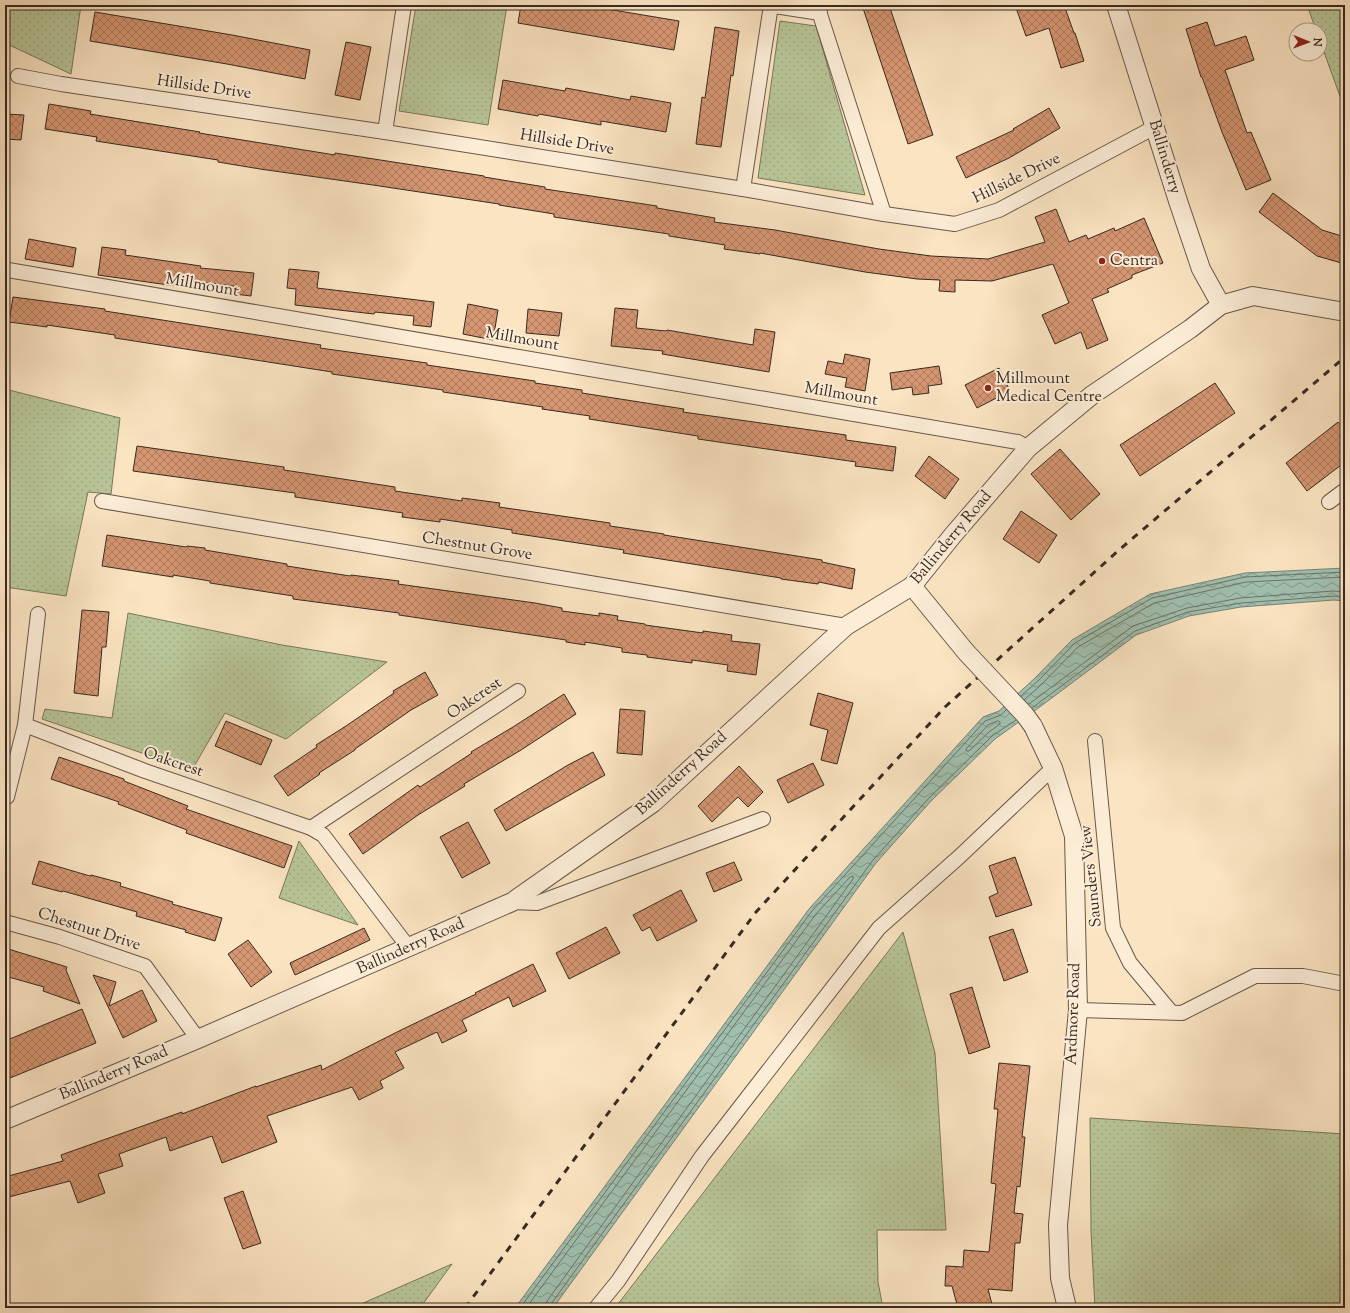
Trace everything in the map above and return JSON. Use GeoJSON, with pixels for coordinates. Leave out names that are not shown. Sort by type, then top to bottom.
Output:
{"type":"FeatureCollection","features":[{"type":"Feature","properties":{"kind":"street"},"geometry":{"type":"LineString","coordinates":[[385,132],[404,5]]}},
{"type":"Feature","properties":{"kind":"street"},"geometry":{"type":"LineString","coordinates":[[743,189],[769,5],[818,9],[884,214]]}},
{"type":"Feature","properties":{"kind":"street","name":"Ballinderry"},"geometry":{"type":"LineString","coordinates":[[1116,5],[1201,269],[1221,305]]}},
{"type":"Feature","properties":{"kind":"street","name":"Hillside Drive"},"geometry":{"type":"LineString","coordinates":[[18,76],[61,84],[385,132],[743,189],[884,214],[955,224],[999,210],[1155,127]]}},
{"type":"Feature","properties":{"kind":"street","name":"Millmount"},"geometry":{"type":"LineString","coordinates":[[8,270],[1018,442],[1028,448]]}},
{"type":"Feature","properties":{"kind":"street"},"geometry":{"type":"LineString","coordinates":[[1221,305],[1253,296],[1345,312]]}},
{"type":"Feature","properties":{"kind":"street","name":"Ballinderry Road"},"geometry":{"type":"LineString","coordinates":[[5,1120],[198,1039],[512,902],[653,803],[846,626],[912,586],[1028,448],[1092,394],[1190,329],[1221,305]]}},
{"type":"Feature","properties":{"kind":"street"},"geometry":{"type":"LineString","coordinates":[[1329,502],[1345,490]]}},
{"type":"Feature","properties":{"kind":"street","name":"Chestnut Grove"},"geometry":{"type":"LineString","coordinates":[[102,502],[846,626]]}},
{"type":"Feature","properties":{"kind":"street","name":"Ardmore Road"},"geometry":{"type":"LineString","coordinates":[[912,586],[966,652],[1025,715],[1033,726],[1053,768],[1074,836],[1078,1010],[1058,1225],[1060,1278],[1067,1308]]}},
{"type":"Feature","properties":{"kind":"street"},"geometry":{"type":"LineString","coordinates":[[8,797],[25,725],[38,614]]}},
{"type":"Feature","properties":{"kind":"street","name":"Oakcrest"},"geometry":{"type":"LineString","coordinates":[[311,828],[518,691]]}},
{"type":"Feature","properties":{"kind":"street","name":"Oakcrest"},"geometry":{"type":"LineString","coordinates":[[25,725],[146,771],[311,828],[323,835],[409,948]]}},
{"type":"Feature","properties":{"kind":"street","name":"Saunders View"},"geometry":{"type":"LineString","coordinates":[[1095,742],[1113,928],[1130,963],[1171,1012]]}},
{"type":"Feature","properties":{"kind":"street"},"geometry":{"type":"LineString","coordinates":[[596,1308],[618,1281],[702,1156],[879,928],[959,857],[1053,768]]}},
{"type":"Feature","properties":{"kind":"street"},"geometry":{"type":"LineString","coordinates":[[512,902],[536,903],[763,818]]}},
{"type":"Feature","properties":{"kind":"street","name":"Chestnut Drive"},"geometry":{"type":"LineString","coordinates":[[5,922],[60,937],[145,966],[198,1039]]}},
{"type":"Feature","properties":{"kind":"street"},"geometry":{"type":"LineString","coordinates":[[1078,1010],[1182,1013],[1254,976],[1303,976],[1345,984]]}},
{"type":"Feature","properties":{"kind":"shaded area"},"geometry":{"type":"Polygon","coordinates":[[[5,5],[81,5],[71,74],[5,43],[5,5]]]}},
{"type":"Feature","properties":{"kind":"shaded area"},"geometry":{"type":"Polygon","coordinates":[[[416,5],[507,5],[488,125],[399,111],[416,5]]]}},
{"type":"Feature","properties":{"kind":"shaded area"},"geometry":{"type":"Polygon","coordinates":[[[1307,5],[1345,5],[1345,110],[1328,62],[1328,22],[1313,22],[1307,5]]]}},
{"type":"Feature","properties":{"kind":"shaded area"},"geometry":{"type":"Polygon","coordinates":[[[780,21],[816,26],[865,195],[758,178],[780,21]]]}},
{"type":"Feature","properties":{"kind":"shaded area"},"geometry":{"type":"Polygon","coordinates":[[[5,389],[120,418],[111,494],[88,492],[66,596],[5,587],[5,389]]]}},
{"type":"Feature","properties":{"kind":"shaded area"},"geometry":{"type":"Polygon","coordinates":[[[128,613],[282,645],[387,662],[286,739],[225,713],[192,770],[42,719],[45,709],[112,718],[128,613]]]}},
{"type":"Feature","properties":{"kind":"shaded area"},"geometry":{"type":"Polygon","coordinates":[[[299,841],[358,925],[279,898],[299,841]]]}},
{"type":"Feature","properties":{"kind":"shaded area"},"geometry":{"type":"Polygon","coordinates":[[[903,932],[935,1053],[946,1230],[877,1230],[878,1282],[883,1308],[615,1308],[903,932]]]}},
{"type":"Feature","properties":{"kind":"shaded area"},"geometry":{"type":"Polygon","coordinates":[[[1090,1118],[1345,1134],[1345,1308],[1095,1308],[1091,1231],[1090,1118]]]}},
{"type":"Feature","properties":{"kind":"shaded area"},"geometry":{"type":"Polygon","coordinates":[[[452,1264],[420,1308],[352,1308],[452,1264]]]}},
{"type":"Feature","properties":{"kind":"water"},"geometry":{"type":"Polygon","coordinates":[[[1345,568],[1345,601],[1334,600],[1241,607],[1189,616],[1136,635],[995,739],[931,801],[876,863],[553,1308],[515,1308],[809,909],[983,717],[999,711],[1035,678],[1072,640],[1150,594],[1245,573],[1345,568]]]}},
{"type":"Feature","properties":{"kind":"building"},"geometry":{"type":"Polygon","coordinates":[[[521,5],[583,5],[679,21],[674,50],[518,23],[521,5]]]}},
{"type":"Feature","properties":{"kind":"building"},"geometry":{"type":"Polygon","coordinates":[[[862,5],[889,5],[933,135],[908,144],[862,5]]]}},
{"type":"Feature","properties":{"kind":"building"},"geometry":{"type":"Polygon","coordinates":[[[1015,5],[1064,5],[1084,61],[1061,68],[1049,28],[1026,36],[1015,5]]]}},
{"type":"Feature","properties":{"kind":"building"},"geometry":{"type":"Polygon","coordinates":[[[95,12],[310,50],[305,79],[90,41],[95,12]]]}},
{"type":"Feature","properties":{"kind":"building"},"geometry":{"type":"Polygon","coordinates":[[[1207,22],[1215,46],[1246,36],[1254,60],[1225,70],[1247,133],[1251,132],[1271,180],[1246,190],[1201,77],[1186,29],[1207,22]]]}},
{"type":"Feature","properties":{"kind":"building"},"geometry":{"type":"Polygon","coordinates":[[[715,27],[739,31],[721,147],[696,144],[702,97],[705,98],[715,27]]]}},
{"type":"Feature","properties":{"kind":"building"},"geometry":{"type":"Polygon","coordinates":[[[346,42],[371,47],[360,100],[335,95],[346,42]]]}},
{"type":"Feature","properties":{"kind":"building"},"geometry":{"type":"Polygon","coordinates":[[[503,80],[565,91],[566,88],[630,100],[631,96],[671,103],[666,132],[601,121],[601,125],[539,114],[538,116],[498,109],[503,80]]]}},
{"type":"Feature","properties":{"kind":"building"},"geometry":{"type":"Polygon","coordinates":[[[49,104],[91,111],[90,114],[200,132],[199,133],[335,155],[335,153],[484,176],[545,187],[545,189],[657,206],[657,208],[715,218],[714,222],[775,230],[879,249],[931,256],[988,259],[1045,242],[1035,217],[1056,209],[1069,242],[1086,235],[1088,239],[1114,228],[1115,231],[1144,218],[1163,263],[1132,275],[1132,278],[1107,289],[1109,292],[1092,299],[1108,340],[1087,349],[1081,332],[1055,344],[1042,315],[1069,303],[1053,264],[992,281],[955,280],[955,292],[939,291],[940,280],[917,279],[865,272],[760,253],[724,249],[725,245],[669,236],[669,234],[554,217],[554,214],[499,204],[260,169],[218,162],[218,160],[96,141],[97,137],[45,129],[49,104]]]}},
{"type":"Feature","properties":{"kind":"building"},"geometry":{"type":"Polygon","coordinates":[[[1049,108],[1060,128],[1009,158],[966,178],[956,157],[1014,130],[1013,129],[1049,108]]]}},
{"type":"Feature","properties":{"kind":"building"},"geometry":{"type":"Polygon","coordinates":[[[5,114],[24,115],[21,140],[5,139],[5,114]]]}},
{"type":"Feature","properties":{"kind":"building"},"geometry":{"type":"Polygon","coordinates":[[[1273,193],[1322,230],[1345,237],[1345,264],[1317,256],[1259,212],[1273,193]]]}},
{"type":"Feature","properties":{"kind":"building"},"geometry":{"type":"Polygon","coordinates":[[[29,239],[76,248],[73,267],[25,259],[29,239]]]}},
{"type":"Feature","properties":{"kind":"building"},"geometry":{"type":"Polygon","coordinates":[[[102,247],[126,250],[125,255],[201,266],[200,268],[254,273],[251,296],[234,294],[234,286],[199,282],[197,289],[98,275],[102,247]]]}},
{"type":"Feature","properties":{"kind":"building"},"geometry":{"type":"Polygon","coordinates":[[[289,269],[319,272],[317,288],[434,302],[431,327],[413,325],[414,316],[375,312],[374,314],[295,305],[296,289],[287,288],[289,269]]]}},
{"type":"Feature","properties":{"kind":"building"},"geometry":{"type":"Polygon","coordinates":[[[13,297],[105,309],[105,311],[321,345],[320,348],[427,363],[427,365],[535,381],[535,383],[582,390],[582,393],[684,409],[683,412],[846,435],[846,440],[896,447],[893,471],[855,466],[856,462],[698,439],[698,436],[589,419],[590,416],[542,409],[543,407],[443,392],[443,390],[332,374],[332,372],[115,338],[115,335],[47,325],[47,327],[9,322],[13,297]]]}},
{"type":"Feature","properties":{"kind":"building"},"geometry":{"type":"Polygon","coordinates":[[[468,304],[498,310],[493,340],[463,334],[468,304]]]}},
{"type":"Feature","properties":{"kind":"building"},"geometry":{"type":"Polygon","coordinates":[[[615,308],[638,310],[636,328],[667,330],[753,345],[755,329],[775,332],[769,372],[662,354],[663,351],[611,346],[615,308]]]}},
{"type":"Feature","properties":{"kind":"building"},"geometry":{"type":"Polygon","coordinates":[[[528,309],[562,313],[559,336],[526,333],[528,309]]]}},
{"type":"Feature","properties":{"kind":"building"},"geometry":{"type":"Polygon","coordinates":[[[845,354],[870,359],[865,391],[845,387],[847,378],[825,374],[828,361],[843,364],[845,354]]]}},
{"type":"Feature","properties":{"kind":"building"},"geometry":{"type":"Polygon","coordinates":[[[939,366],[942,384],[928,386],[929,393],[913,395],[912,387],[892,390],[890,373],[939,366]]]}},
{"type":"Feature","properties":{"kind":"building","name":"Millmount Medical Centre"},"geometry":{"type":"Polygon","coordinates":[[[999,368],[1010,391],[977,408],[965,385],[999,368]]]}},
{"type":"Feature","properties":{"kind":"building"},"geometry":{"type":"Polygon","coordinates":[[[1215,383],[1235,413],[1140,476],[1120,445],[1215,383]]]}},
{"type":"Feature","properties":{"kind":"building"},"geometry":{"type":"Polygon","coordinates":[[[1338,422],[1345,431],[1345,462],[1307,491],[1286,463],[1338,422]]]}},
{"type":"Feature","properties":{"kind":"building"},"geometry":{"type":"Polygon","coordinates":[[[137,446],[284,467],[284,470],[395,487],[395,491],[462,501],[462,498],[500,503],[499,507],[610,523],[610,526],[822,560],[822,562],[855,569],[852,589],[819,582],[818,584],[781,579],[623,553],[624,550],[512,533],[512,530],[440,519],[440,522],[402,517],[403,513],[295,497],[295,493],[133,471],[137,446]]]}},
{"type":"Feature","properties":{"kind":"building"},"geometry":{"type":"Polygon","coordinates":[[[1060,449],[1100,494],[1071,520],[1031,474],[1060,449]]]}},
{"type":"Feature","properties":{"kind":"building"},"geometry":{"type":"Polygon","coordinates":[[[929,456],[959,479],[945,499],[915,476],[929,456]]]}},
{"type":"Feature","properties":{"kind":"building"},"geometry":{"type":"Polygon","coordinates":[[[1021,511],[1057,535],[1039,563],[1003,539],[1021,511]]]}},
{"type":"Feature","properties":{"kind":"building"},"geometry":{"type":"Polygon","coordinates":[[[107,535],[186,547],[205,548],[205,550],[287,564],[287,566],[350,576],[399,581],[398,584],[535,603],[562,608],[562,611],[599,616],[599,613],[618,616],[617,620],[645,625],[703,633],[703,631],[732,635],[731,641],[760,644],[756,675],[727,671],[728,665],[692,660],[692,663],[647,657],[647,655],[622,652],[622,648],[585,642],[585,645],[566,642],[566,640],[399,615],[399,613],[293,599],[293,596],[210,583],[210,581],[102,566],[107,535]]]}},
{"type":"Feature","properties":{"kind":"building"},"geometry":{"type":"Polygon","coordinates":[[[82,610],[109,612],[106,647],[102,647],[98,696],[74,693],[82,610]]]}},
{"type":"Feature","properties":{"kind":"building"},"geometry":{"type":"Polygon","coordinates":[[[425,672],[438,695],[411,710],[288,796],[274,776],[317,747],[316,745],[394,693],[393,691],[425,672]]]}},
{"type":"Feature","properties":{"kind":"building"},"geometry":{"type":"Polygon","coordinates":[[[818,693],[853,703],[837,764],[821,760],[828,730],[810,725],[818,693]]]}},
{"type":"Feature","properties":{"kind":"building"},"geometry":{"type":"Polygon","coordinates":[[[564,694],[576,714],[521,750],[464,784],[465,786],[418,815],[363,854],[349,834],[418,785],[420,787],[472,753],[471,752],[564,694]]]}},
{"type":"Feature","properties":{"kind":"building"},"geometry":{"type":"Polygon","coordinates":[[[620,709],[645,711],[642,755],[617,753],[620,709]]]}},
{"type":"Feature","properties":{"kind":"building"},"geometry":{"type":"Polygon","coordinates":[[[226,721],[272,740],[261,765],[215,746],[226,721]]]}},
{"type":"Feature","properties":{"kind":"building"},"geometry":{"type":"Polygon","coordinates":[[[593,752],[605,775],[506,831],[494,810],[568,765],[593,752]]]}},
{"type":"Feature","properties":{"kind":"building"},"geometry":{"type":"Polygon","coordinates":[[[59,757],[124,779],[124,781],[188,806],[186,809],[292,846],[284,868],[186,833],[187,830],[118,804],[119,802],[51,779],[59,757]]]}},
{"type":"Feature","properties":{"kind":"building"},"geometry":{"type":"Polygon","coordinates":[[[813,763],[824,785],[788,803],[777,780],[813,763]]]}},
{"type":"Feature","properties":{"kind":"building"},"geometry":{"type":"Polygon","coordinates":[[[739,766],[763,792],[748,807],[738,797],[712,822],[698,806],[739,766]]]}},
{"type":"Feature","properties":{"kind":"building"},"geometry":{"type":"Polygon","coordinates":[[[468,822],[490,863],[462,878],[440,837],[468,822]]]}},
{"type":"Feature","properties":{"kind":"building"},"geometry":{"type":"Polygon","coordinates":[[[1015,857],[1032,905],[996,917],[989,897],[998,893],[989,866],[1015,857]]]}},
{"type":"Feature","properties":{"kind":"building"},"geometry":{"type":"Polygon","coordinates":[[[39,861],[90,876],[121,883],[120,886],[173,902],[172,904],[222,918],[215,941],[185,932],[186,930],[136,916],[137,912],[63,891],[32,884],[39,861]]]}},
{"type":"Feature","properties":{"kind":"building"},"geometry":{"type":"Polygon","coordinates":[[[734,862],[742,880],[714,892],[706,873],[734,862]]]}},
{"type":"Feature","properties":{"kind":"building"},"geometry":{"type":"Polygon","coordinates":[[[681,890],[697,921],[657,941],[650,927],[642,931],[633,915],[681,890]]]}},
{"type":"Feature","properties":{"kind":"building"},"geometry":{"type":"Polygon","coordinates":[[[606,927],[620,953],[569,979],[556,953],[606,927]]]}},
{"type":"Feature","properties":{"kind":"building"},"geometry":{"type":"Polygon","coordinates":[[[364,928],[370,940],[295,975],[290,963],[364,928]]]}},
{"type":"Feature","properties":{"kind":"building"},"geometry":{"type":"Polygon","coordinates":[[[1013,929],[1028,972],[1004,981],[989,937],[1013,929]]]}},
{"type":"Feature","properties":{"kind":"building"},"geometry":{"type":"Polygon","coordinates":[[[248,940],[272,972],[251,987],[228,954],[248,940]]]}},
{"type":"Feature","properties":{"kind":"building"},"geometry":{"type":"Polygon","coordinates":[[[5,948],[67,967],[66,970],[80,1004],[43,991],[44,987],[5,976],[5,948]]]}},
{"type":"Feature","properties":{"kind":"building"},"geometry":{"type":"Polygon","coordinates":[[[533,964],[546,991],[513,1007],[509,997],[462,1020],[467,1031],[442,1043],[437,1032],[395,1052],[404,1068],[380,1081],[383,1088],[359,1100],[352,1087],[267,1116],[277,1142],[222,1163],[212,1136],[170,1151],[166,1137],[119,1154],[123,1166],[98,1174],[105,1193],[78,1203],[70,1181],[5,1198],[5,1177],[63,1161],[61,1155],[182,1112],[182,1114],[256,1086],[321,1065],[322,1070],[476,994],[475,993],[533,964]]]}},
{"type":"Feature","properties":{"kind":"building"},"geometry":{"type":"Polygon","coordinates":[[[93,975],[116,982],[109,1006],[142,990],[157,1021],[123,1038],[93,975]]]}},
{"type":"Feature","properties":{"kind":"building"},"geometry":{"type":"Polygon","coordinates":[[[972,987],[990,1047],[969,1054],[950,994],[972,987]]]}},
{"type":"Feature","properties":{"kind":"building"},"geometry":{"type":"Polygon","coordinates":[[[82,1009],[96,1043],[5,1080],[5,1041],[82,1009]]]}},
{"type":"Feature","properties":{"kind":"building"},"geometry":{"type":"Polygon","coordinates":[[[999,1063],[1030,1066],[1022,1137],[1025,1137],[1020,1187],[1017,1186],[1014,1213],[1023,1214],[1020,1243],[1015,1243],[1012,1291],[988,1289],[993,1308],[958,1308],[952,1286],[945,1286],[946,1266],[963,1267],[964,1250],[989,1252],[996,1184],[991,1183],[998,1109],[994,1109],[999,1063]]]}},
{"type":"Feature","properties":{"kind":"building"},"geometry":{"type":"Polygon","coordinates":[[[243,1191],[261,1243],[243,1249],[224,1198],[243,1191]]]}},
{"type":"Feature","properties":{"kind":"railway"},"geometry":{"type":"LineString","coordinates":[[465,1308],[756,912],[945,707],[1119,550],[1345,357]]}},
{"type":"Feature","properties":{"kind":"place","name":"Centra"},"geometry":{"type":"Point","coordinates":[1102,261]}},
{"type":"Feature","properties":{"kind":"place","name":"Millmount Medical Centre"},"geometry":{"type":"Point","coordinates":[988,388]}}]}
